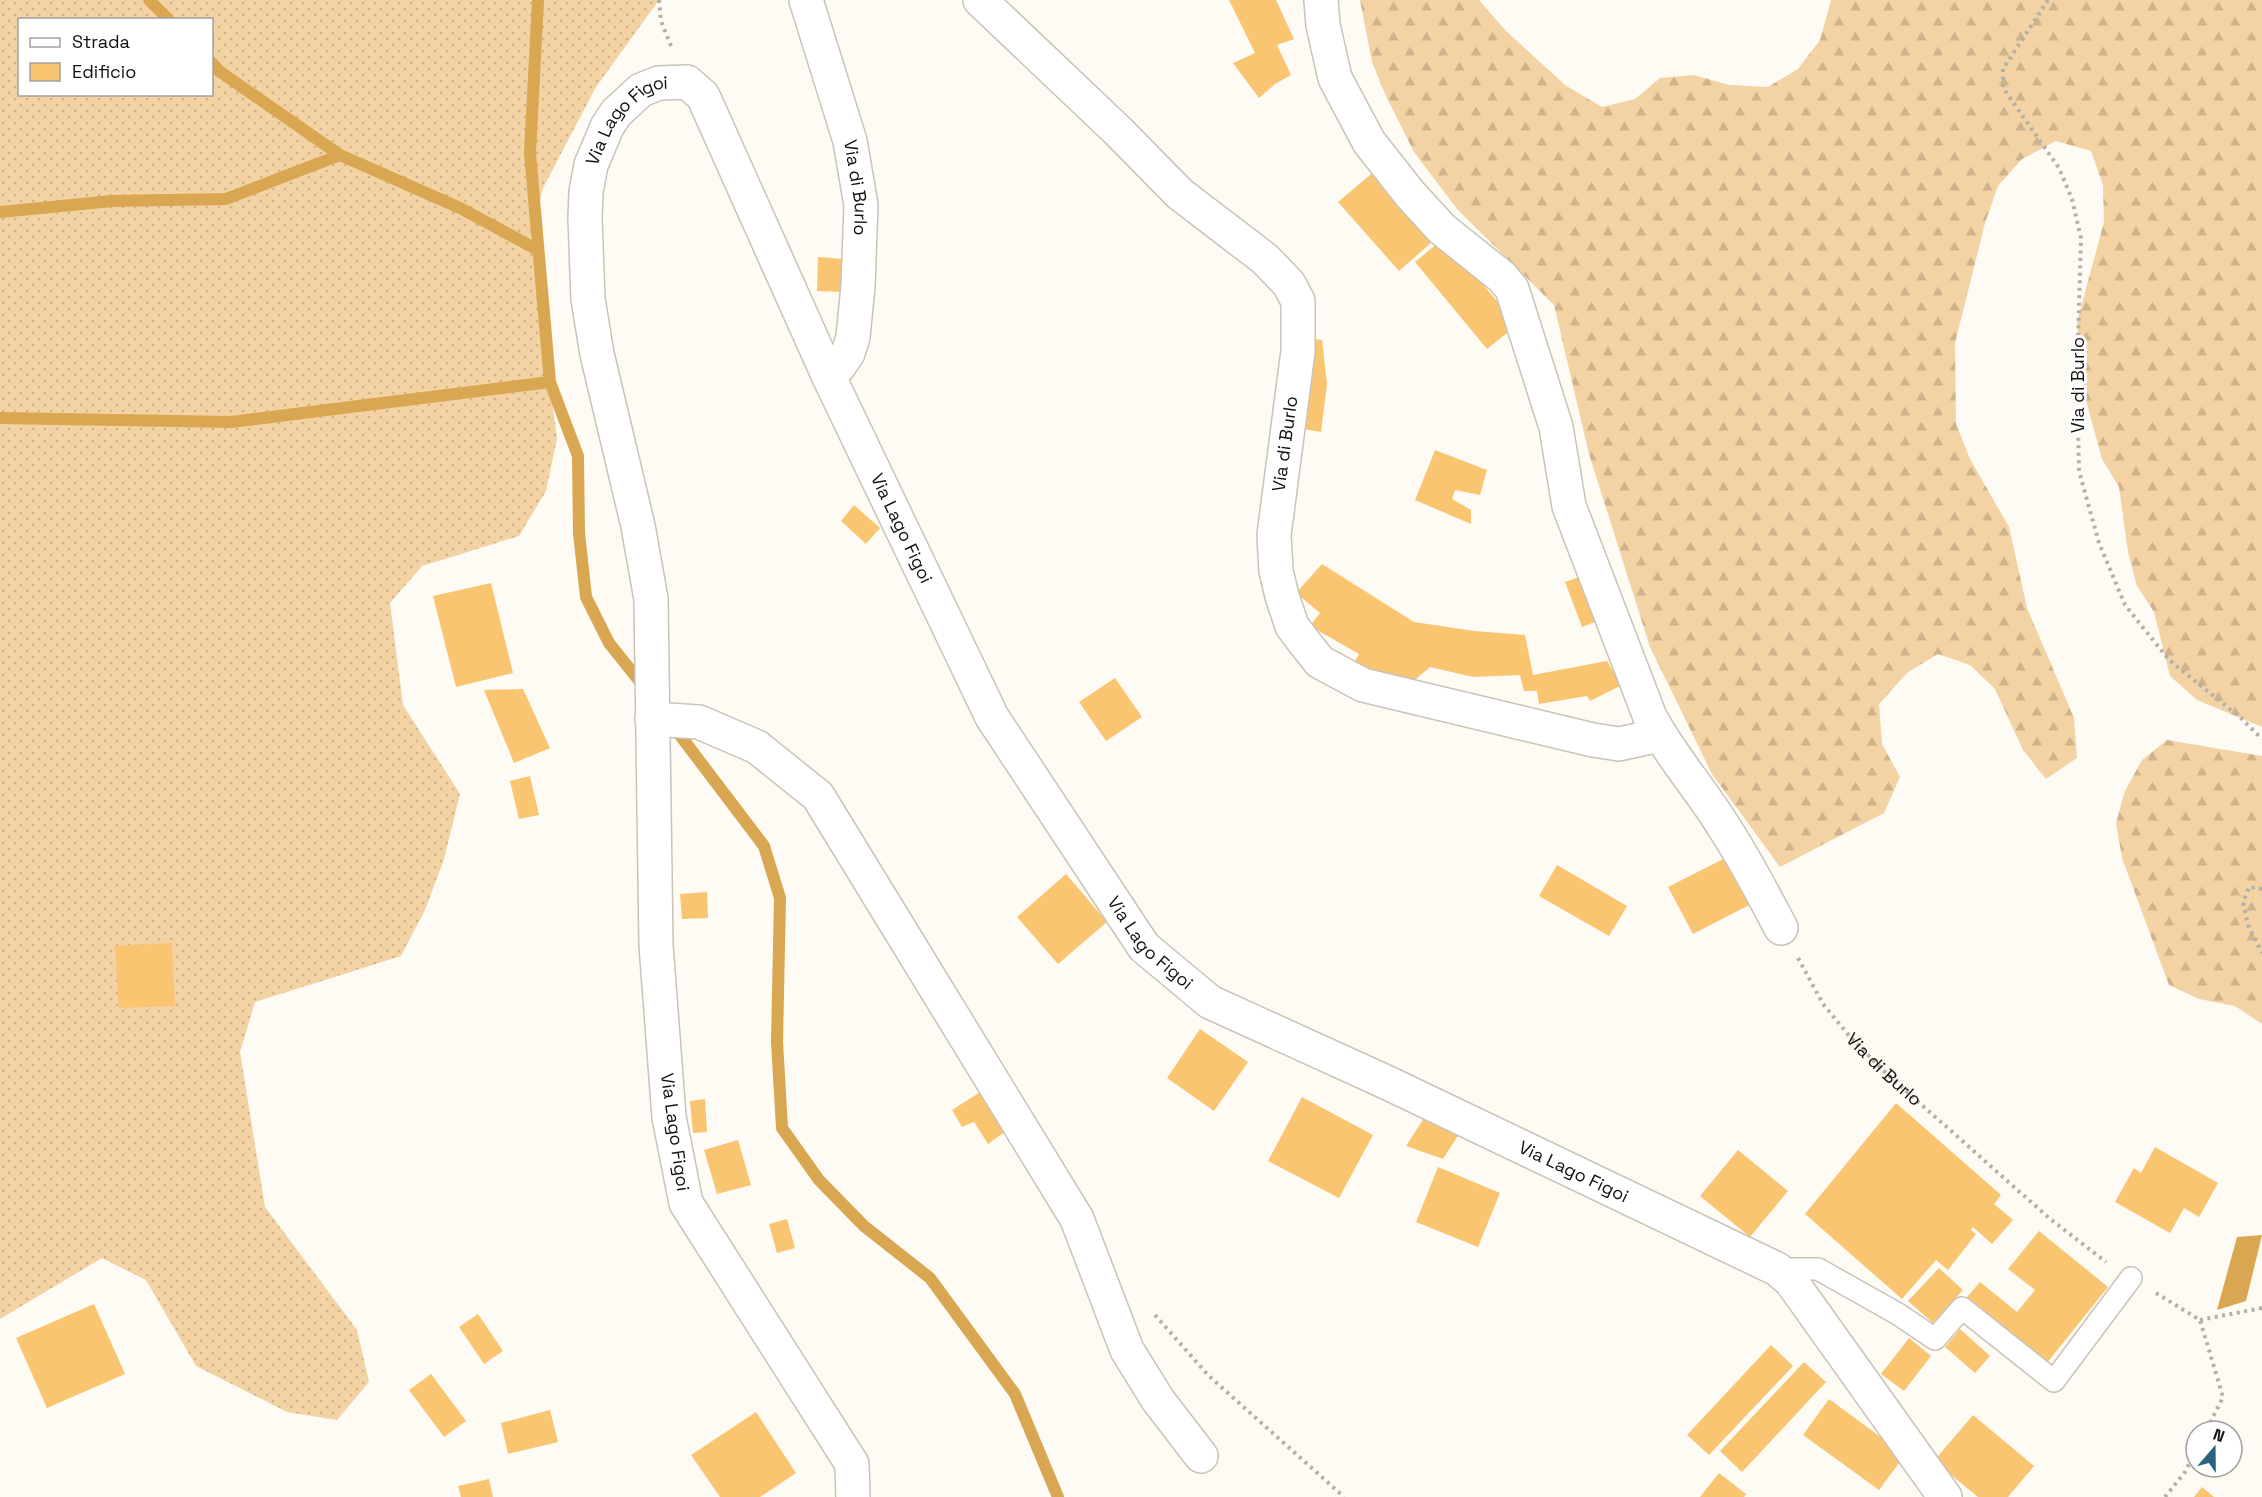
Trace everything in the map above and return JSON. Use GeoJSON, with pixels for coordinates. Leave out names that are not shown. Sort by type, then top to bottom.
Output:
{"type":"FeatureCollection","features":[{"type":"Feature","properties":{"kind":"street","name":"Via di Burlo"},"geometry":{"type":"LineString","coordinates":[[806,0],[850,141],[861,205],[858,286],[853,337],[848,353],[839,366],[828,375]]}},
{"type":"Feature","properties":{"kind":"street","name":"Via di Burlo"},"geometry":{"type":"LineString","coordinates":[[980,0],[1180,194],[1265,259],[1289,284],[1298,301],[1298,351],[1277,498],[1274,535],[1276,571],[1292,626],[1320,662],[1363,685],[1593,740],[1619,744],[1660,735]]}},
{"type":"Feature","properties":{"kind":"street"},"geometry":{"type":"LineString","coordinates":[[1321,0],[1323,25],[1335,78],[1369,142],[1410,194],[1442,229],[1502,277],[1512,289],[1556,427],[1569,506],[1650,717],[1660,735],[1722,823],[1750,869],[1781,928]]}},
{"type":"Feature","properties":{"kind":"street","name":"Via Lago Figoi"},"geometry":{"type":"LineString","coordinates":[[853,1497],[852,1464],[686,1203],[669,1117],[656,945],[651,599],[638,525],[597,354],[588,298],[585,249],[586,192],[591,165],[607,127],[616,113],[641,90],[659,82],[687,82],[703,96],[828,375],[993,717],[1144,947],[1210,1002],[1388,1083],[1777,1269],[1791,1281],[1946,1497]]}},
{"type":"Feature","properties":{"kind":"street"},"geometry":{"type":"LineString","coordinates":[[652,719],[699,722],[758,747],[818,796],[1077,1219],[1127,1350],[1158,1400],[1201,1456]]}},
{"type":"Feature","properties":{"kind":"lane","name":"Via Lago Figoi"},"geometry":{"type":"LineString","coordinates":[[1777,1269],[1818,1269],[1898,1314],[1935,1339],[1962,1308],[2054,1381],[2130,1278]]}},
{"type":"Feature","properties":{"kind":"path"},"geometry":{"type":"LineString","coordinates":[[659,0],[661,21],[687,82]]}},
{"type":"Feature","properties":{"kind":"path","name":"Via di Burlo"},"geometry":{"type":"LineString","coordinates":[[2049,0],[2003,69],[2003,88],[2059,168],[2072,199],[2081,238],[2077,380],[2079,471],[2099,543],[2125,605],[2169,660],[2241,718],[2262,739]]}},
{"type":"Feature","properties":{"kind":"path"},"geometry":{"type":"LineString","coordinates":[[2262,888],[2249,887],[2243,902],[2248,926],[2262,953]]}},
{"type":"Feature","properties":{"kind":"path","name":"Via di Burlo"},"geometry":{"type":"LineString","coordinates":[[1781,928],[1823,1004],[1851,1038],[1887,1074],[2049,1218],[2092,1253],[2200,1320]]}},
{"type":"Feature","properties":{"kind":"path"},"geometry":{"type":"LineString","coordinates":[[2212,1419],[2223,1396],[2200,1320],[2262,1308]]}},
{"type":"Feature","properties":{"kind":"path"},"geometry":{"type":"LineString","coordinates":[[1150,1310],[1208,1375],[1344,1497]]}},
{"type":"Feature","properties":{"kind":"path"},"geometry":{"type":"LineString","coordinates":[[2165,1497],[2184,1473]]}},
{"type":"Feature","properties":{"kind":"green space"},"geometry":{"type":"Polygon","coordinates":[[[0,0],[659,0],[596,87],[543,188],[531,236],[557,439],[546,491],[519,536],[422,566],[390,603],[403,705],[460,794],[444,859],[425,910],[401,956],[255,1002],[240,1052],[265,1207],[357,1330],[369,1382],[337,1420],[287,1412],[196,1366],[146,1280],[102,1258],[0,1319],[0,0]]]}},
{"type":"Feature","properties":{"kind":"green space"},"geometry":{"type":"Polygon","coordinates":[[[1360,0],[1479,0],[1506,31],[1565,85],[1602,107],[1635,99],[1660,78],[1694,75],[1729,85],[1768,87],[1798,69],[1820,40],[1831,0],[2262,0],[2262,727],[2197,700],[2170,676],[2154,612],[2137,586],[2128,552],[2119,487],[2102,459],[2084,393],[2077,322],[2104,222],[2103,185],[2091,151],[2056,141],[2022,159],[1998,186],[1985,223],[1955,343],[1956,424],[1970,459],[2009,527],[2027,608],[2074,718],[2077,758],[2046,779],[2023,750],[1995,689],[1970,665],[1938,654],[1908,672],[1879,704],[1882,744],[1900,777],[1884,813],[1780,867],[1712,774],[1650,647],[1589,454],[1554,305],[1457,209],[1414,152],[1372,62],[1360,0]]]}},
{"type":"Feature","properties":{"kind":"green space"},"geometry":{"type":"Polygon","coordinates":[[[2167,740],[2262,756],[2262,1024],[2235,1006],[2199,999],[2169,985],[2122,858],[2116,823],[2125,791],[2142,760],[2167,740]]]}},
{"type":"Feature","properties":{"kind":"shaded area"},"geometry":{"type":"Polygon","coordinates":[[[2262,1235],[2246,1301],[2217,1310],[2237,1237],[2262,1235]]]}},
{"type":"Feature","properties":{"kind":"building"},"geometry":{"type":"Polygon","coordinates":[[[1229,0],[1276,0],[1294,39],[1277,45],[1291,75],[1275,84],[1259,98],[1233,63],[1255,53],[1229,0]]]}},
{"type":"Feature","properties":{"kind":"building"},"geometry":{"type":"Polygon","coordinates":[[[1382,165],[1441,234],[1399,271],[1338,202],[1382,165]]]}},
{"type":"Feature","properties":{"kind":"building"},"geometry":{"type":"Polygon","coordinates":[[[1444,238],[1517,325],[1487,349],[1415,262],[1444,238]]]}},
{"type":"Feature","properties":{"kind":"building"},"geometry":{"type":"Polygon","coordinates":[[[818,257],[844,259],[843,292],[817,291],[818,257]]]}},
{"type":"Feature","properties":{"kind":"building"},"geometry":{"type":"Polygon","coordinates":[[[1305,338],[1322,340],[1327,384],[1321,432],[1297,428],[1305,338]]]}},
{"type":"Feature","properties":{"kind":"building"},"geometry":{"type":"Polygon","coordinates":[[[1435,450],[1487,470],[1480,495],[1455,490],[1452,499],[1471,510],[1471,524],[1415,500],[1435,450]]]}},
{"type":"Feature","properties":{"kind":"building"},"geometry":{"type":"Polygon","coordinates":[[[854,505],[880,528],[866,544],[841,521],[854,505]]]}},
{"type":"Feature","properties":{"kind":"building"},"geometry":{"type":"Polygon","coordinates":[[[1322,564],[1414,622],[1474,631],[1525,635],[1533,675],[1607,661],[1622,685],[1590,701],[1587,696],[1539,704],[1537,691],[1524,691],[1520,675],[1473,677],[1430,667],[1404,689],[1354,663],[1359,654],[1310,626],[1320,613],[1296,593],[1322,564]]]}},
{"type":"Feature","properties":{"kind":"building"},"geometry":{"type":"Polygon","coordinates":[[[1593,572],[1610,616],[1582,627],[1565,582],[1593,572]]]}},
{"type":"Feature","properties":{"kind":"building"},"geometry":{"type":"Polygon","coordinates":[[[491,583],[513,673],[456,687],[433,596],[491,583]]]}},
{"type":"Feature","properties":{"kind":"building"},"geometry":{"type":"Polygon","coordinates":[[[1115,678],[1142,717],[1106,741],[1079,702],[1115,678]]]}},
{"type":"Feature","properties":{"kind":"building"},"geometry":{"type":"Polygon","coordinates":[[[523,689],[550,748],[514,763],[484,690],[523,689]]]}},
{"type":"Feature","properties":{"kind":"building"},"geometry":{"type":"Polygon","coordinates":[[[530,776],[539,815],[519,819],[510,781],[530,776]]]}},
{"type":"Feature","properties":{"kind":"building"},"geometry":{"type":"Polygon","coordinates":[[[1731,855],[1755,902],[1693,934],[1668,887],[1731,855]]]}},
{"type":"Feature","properties":{"kind":"building"},"geometry":{"type":"Polygon","coordinates":[[[1557,865],[1627,906],[1609,936],[1539,896],[1557,865]]]}},
{"type":"Feature","properties":{"kind":"building"},"geometry":{"type":"Polygon","coordinates":[[[1066,874],[1107,922],[1058,964],[1017,917],[1066,874]]]}},
{"type":"Feature","properties":{"kind":"building"},"geometry":{"type":"Polygon","coordinates":[[[707,892],[708,918],[682,919],[680,894],[707,892]]]}},
{"type":"Feature","properties":{"kind":"building"},"geometry":{"type":"Polygon","coordinates":[[[172,943],[175,1006],[119,1008],[115,946],[172,943]]]}},
{"type":"Feature","properties":{"kind":"building"},"geometry":{"type":"Polygon","coordinates":[[[1200,1029],[1248,1062],[1214,1111],[1167,1078],[1200,1029]]]}},
{"type":"Feature","properties":{"kind":"building"},"geometry":{"type":"Polygon","coordinates":[[[985,1089],[1009,1129],[988,1144],[974,1122],[962,1127],[952,1110],[985,1089]]]}},
{"type":"Feature","properties":{"kind":"building"},"geometry":{"type":"Polygon","coordinates":[[[1302,1097],[1373,1135],[1339,1198],[1268,1161],[1302,1097]]]}},
{"type":"Feature","properties":{"kind":"building"},"geometry":{"type":"Polygon","coordinates":[[[705,1099],[707,1132],[693,1133],[690,1101],[705,1099]]]}},
{"type":"Feature","properties":{"kind":"building"},"geometry":{"type":"Polygon","coordinates":[[[1896,1103],[2001,1195],[1994,1204],[2013,1220],[1992,1244],[1973,1227],[1971,1230],[1976,1234],[1948,1270],[1936,1260],[1902,1299],[1805,1214],[1896,1103]]]}},
{"type":"Feature","properties":{"kind":"building"},"geometry":{"type":"Polygon","coordinates":[[[1428,1112],[1461,1131],[1443,1159],[1406,1146],[1428,1112]]]}},
{"type":"Feature","properties":{"kind":"building"},"geometry":{"type":"Polygon","coordinates":[[[738,1140],[751,1185],[717,1194],[704,1150],[738,1140]]]}},
{"type":"Feature","properties":{"kind":"building"},"geometry":{"type":"Polygon","coordinates":[[[2155,1147],[2218,1183],[2199,1217],[2184,1208],[2170,1233],[2115,1202],[2134,1168],[2141,1173],[2155,1147]]]}},
{"type":"Feature","properties":{"kind":"building"},"geometry":{"type":"Polygon","coordinates":[[[1738,1150],[1788,1191],[1750,1237],[1700,1196],[1738,1150]]]}},
{"type":"Feature","properties":{"kind":"building"},"geometry":{"type":"Polygon","coordinates":[[[1438,1167],[1500,1193],[1478,1247],[1416,1222],[1438,1167]]]}},
{"type":"Feature","properties":{"kind":"building"},"geometry":{"type":"Polygon","coordinates":[[[787,1219],[795,1248],[777,1253],[769,1224],[787,1219]]]}},
{"type":"Feature","properties":{"kind":"building"},"geometry":{"type":"Polygon","coordinates":[[[2039,1231],[2108,1287],[2042,1369],[1961,1304],[1980,1282],[2017,1312],[2035,1290],[2008,1269],[2039,1231]]]}},
{"type":"Feature","properties":{"kind":"building"},"geometry":{"type":"Polygon","coordinates":[[[1939,1268],[1963,1290],[1933,1323],[1908,1301],[1939,1268]]]}},
{"type":"Feature","properties":{"kind":"building"},"geometry":{"type":"Polygon","coordinates":[[[94,1304],[125,1374],[47,1408],[16,1338],[94,1304]]]}},
{"type":"Feature","properties":{"kind":"building"},"geometry":{"type":"Polygon","coordinates":[[[478,1314],[503,1351],[484,1364],[459,1327],[478,1314]]]}},
{"type":"Feature","properties":{"kind":"building"},"geometry":{"type":"Polygon","coordinates":[[[1960,1329],[1990,1356],[1975,1373],[1945,1347],[1960,1329]]]}},
{"type":"Feature","properties":{"kind":"building"},"geometry":{"type":"Polygon","coordinates":[[[1909,1338],[1931,1356],[1904,1391],[1881,1374],[1909,1338]]]}},
{"type":"Feature","properties":{"kind":"building"},"geometry":{"type":"Polygon","coordinates":[[[1771,1345],[1793,1366],[1709,1455],[1687,1435],[1771,1345]]]}},
{"type":"Feature","properties":{"kind":"building"},"geometry":{"type":"Polygon","coordinates":[[[1804,1362],[1826,1382],[1742,1472],[1720,1451],[1804,1362]]]}},
{"type":"Feature","properties":{"kind":"building"},"geometry":{"type":"Polygon","coordinates":[[[431,1374],[466,1421],[444,1437],[409,1390],[431,1374]]]}},
{"type":"Feature","properties":{"kind":"building"},"geometry":{"type":"Polygon","coordinates":[[[1829,1399],[1905,1455],[1879,1490],[1803,1435],[1829,1399]]]}},
{"type":"Feature","properties":{"kind":"building"},"geometry":{"type":"Polygon","coordinates":[[[550,1410],[558,1442],[508,1454],[501,1423],[550,1410]]]}},
{"type":"Feature","properties":{"kind":"building"},"geometry":{"type":"Polygon","coordinates":[[[756,1412],[796,1473],[760,1497],[720,1497],[691,1455],[756,1412]]]}},
{"type":"Feature","properties":{"kind":"building"},"geometry":{"type":"Polygon","coordinates":[[[1973,1415],[2034,1466],[2008,1497],[1978,1497],[1934,1461],[1973,1415]]]}},
{"type":"Feature","properties":{"kind":"building"},"geometry":{"type":"Polygon","coordinates":[[[1719,1473],[1746,1494],[1744,1497],[1700,1497],[1719,1473]]]}},
{"type":"Feature","properties":{"kind":"building"},"geometry":{"type":"Polygon","coordinates":[[[489,1479],[493,1497],[461,1497],[458,1486],[489,1479]]]}},
{"type":"Feature","properties":{"kind":"building"},"geometry":{"type":"Polygon","coordinates":[[[2202,1487],[2214,1497],[2194,1497],[2202,1487]]]}},
{"type":"Feature","properties":{"kind":"waterway"},"geometry":{"type":"LineString","coordinates":[[149,0],[167,18]]}},
{"type":"Feature","properties":{"kind":"waterway"},"geometry":{"type":"LineString","coordinates":[[538,0],[530,153],[550,382],[578,456],[579,533],[586,597],[609,643],[645,688]]}},
{"type":"Feature","properties":{"kind":"waterway"},"geometry":{"type":"LineString","coordinates":[[213,64],[219,71],[340,155],[460,208],[538,250]]}},
{"type":"Feature","properties":{"kind":"waterway"},"geometry":{"type":"LineString","coordinates":[[0,212],[112,201],[226,199],[340,155]]}},
{"type":"Feature","properties":{"kind":"waterway"},"geometry":{"type":"LineString","coordinates":[[0,418],[231,422],[550,382]]}},
{"type":"Feature","properties":{"kind":"waterway"},"geometry":{"type":"LineString","coordinates":[[673,726],[764,846],[780,898],[777,1042],[782,1128],[819,1180],[864,1226],[930,1278],[1015,1394],[1058,1497]]}}]}
